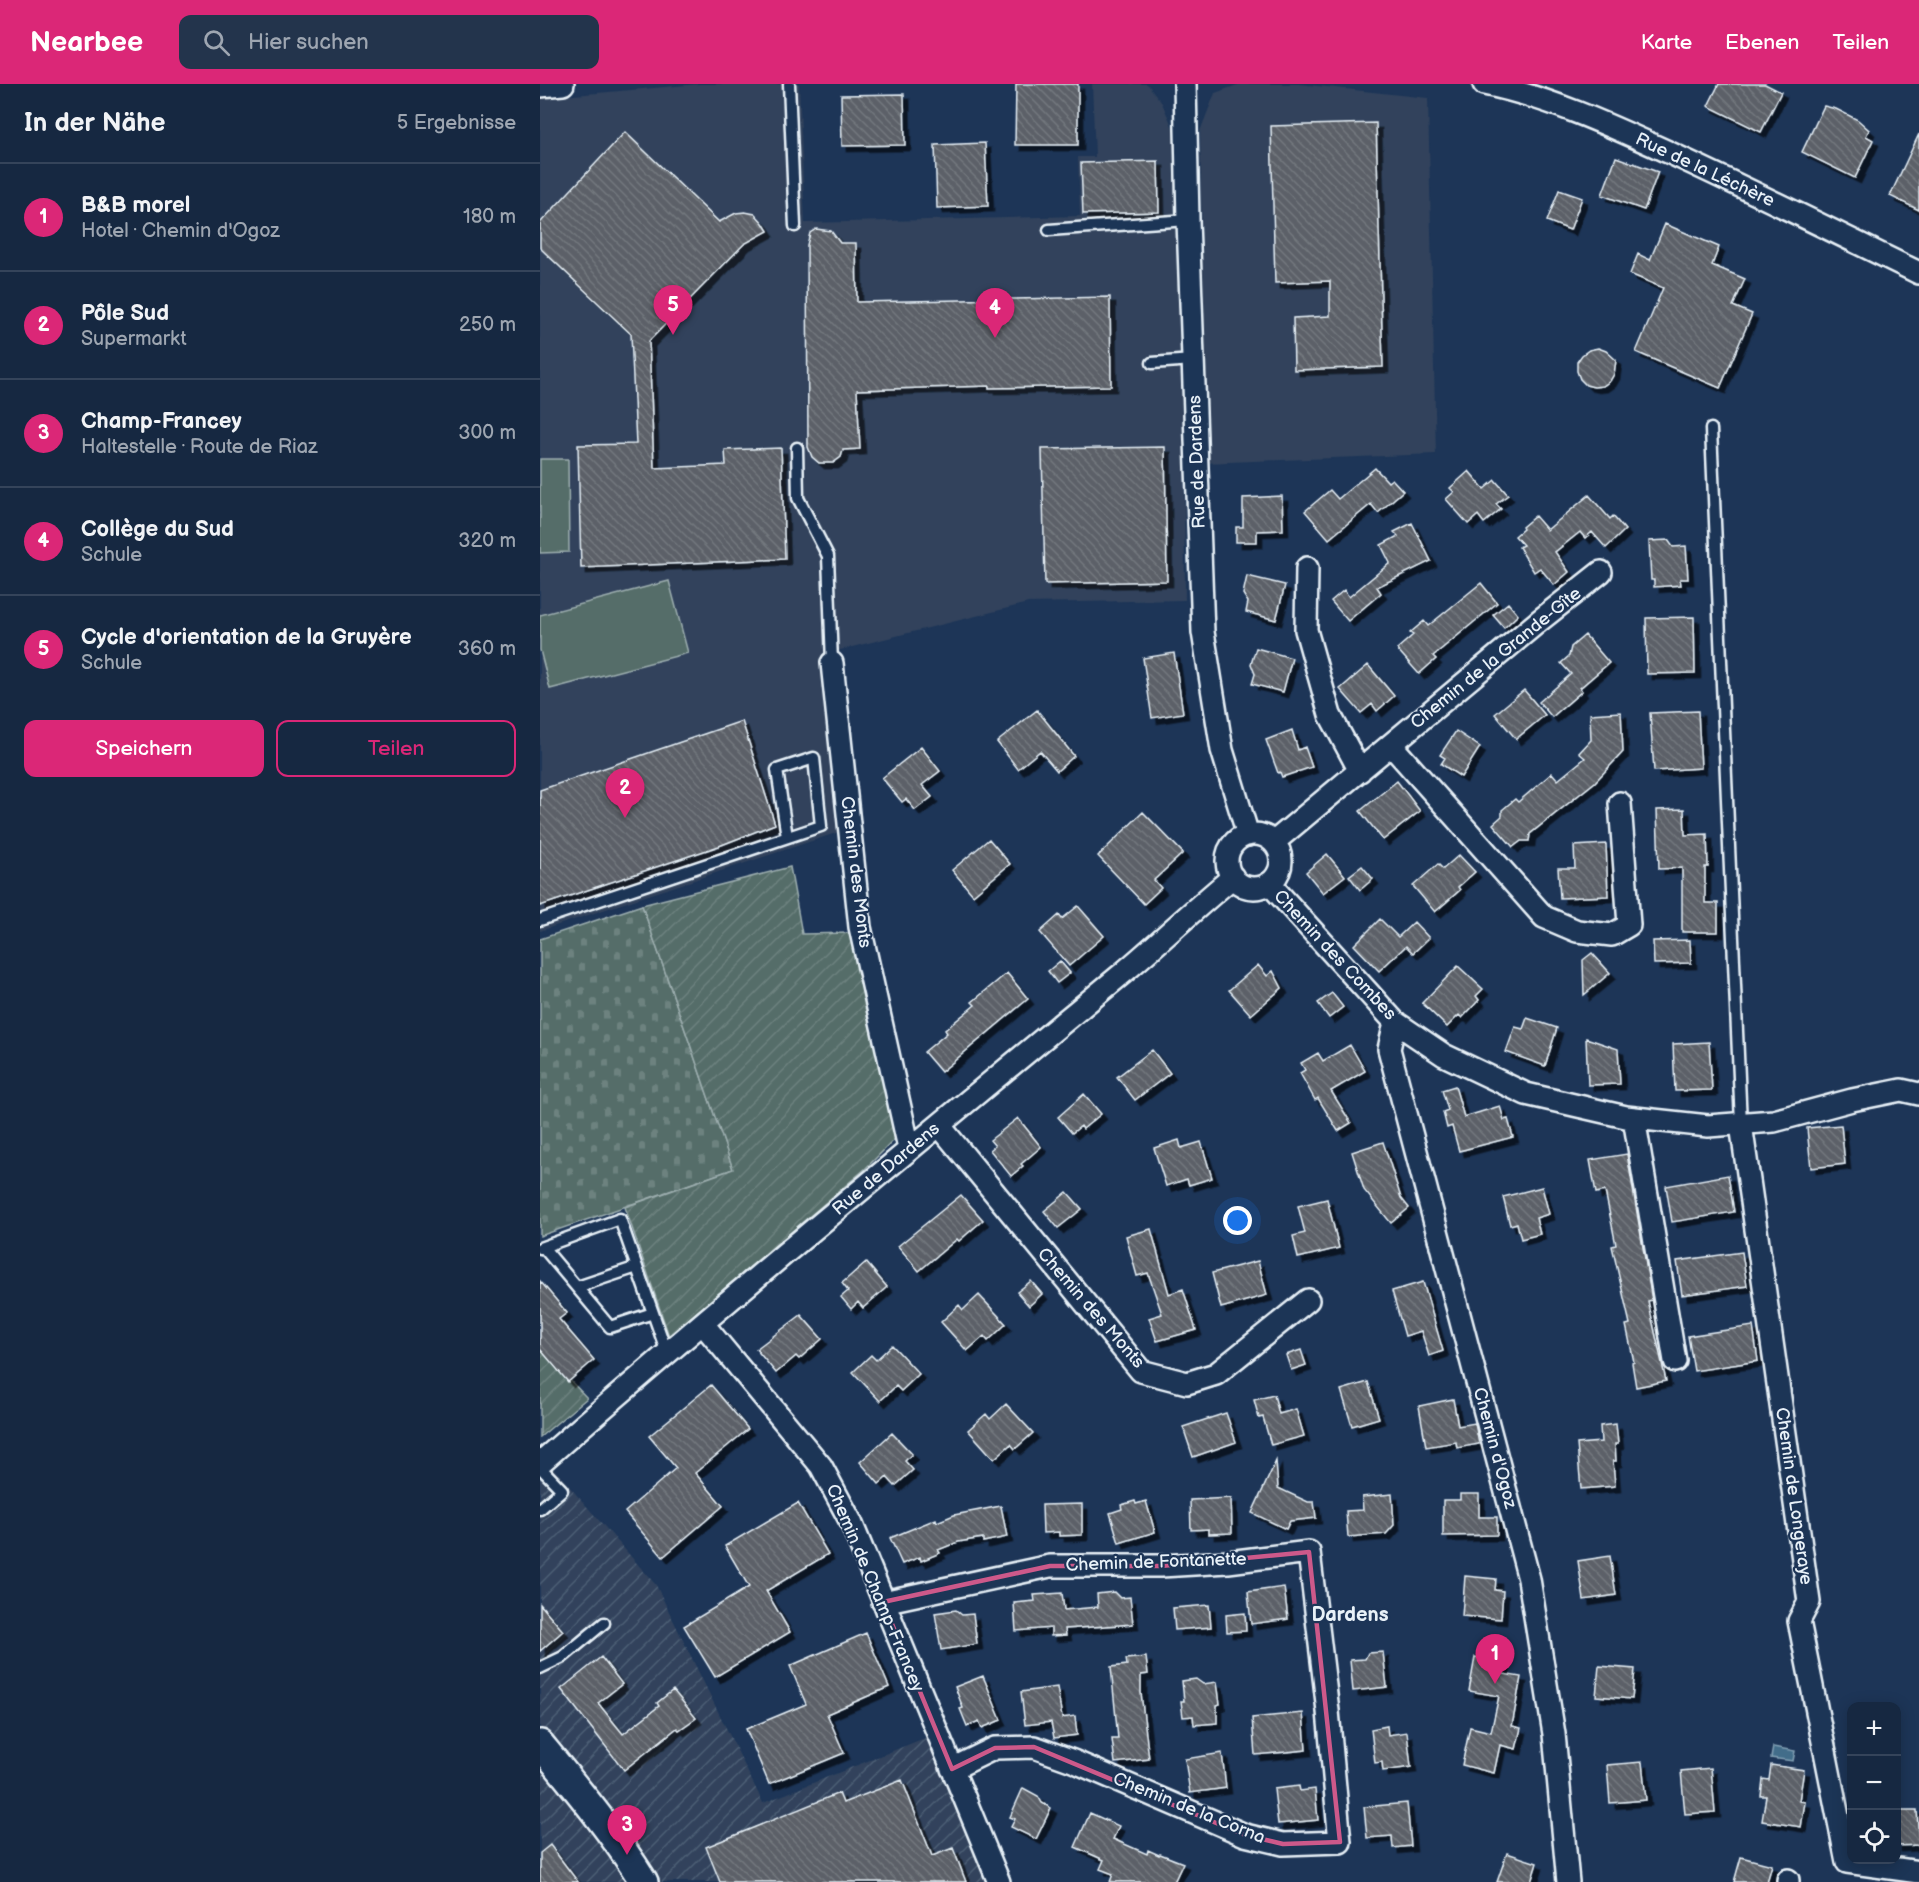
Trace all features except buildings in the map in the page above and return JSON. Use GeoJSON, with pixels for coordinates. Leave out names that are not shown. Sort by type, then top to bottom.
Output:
{"type":"FeatureCollection","features":[{"type":"Feature","properties":{"kind":"street"},"geometry":{"type":"LineString","coordinates":[[540,86],[563,84]]}},
{"type":"Feature","properties":{"kind":"street","name":"Rue de Dardens"},"geometry":{"type":"LineString","coordinates":[[1185,84],[1203,632],[1222,750],[1248,835]]}},
{"type":"Feature","properties":{"kind":"street","name":"Rue de la Léchère"},"geometry":{"type":"LineString","coordinates":[[1484,84],[1533,97],[1615,129],[1764,197],[1919,273]]}},
{"type":"Feature","properties":{"kind":"street"},"geometry":{"type":"LineString","coordinates":[[1307,568],[1306,630],[1330,715],[1360,771]]}},
{"type":"Feature","properties":{"kind":"street","name":"Chemin de la Grande-Gîte"},"geometry":{"type":"LineString","coordinates":[[1274,842],[1601,572]]}},
{"type":"Feature","properties":{"kind":"street","name":"Chemin des Monts"},"geometry":{"type":"LineString","coordinates":[[832,663],[860,927],[909,1148]]}},
{"type":"Feature","properties":{"kind":"street"},"geometry":{"type":"LineString","coordinates":[[1391,745],[1544,917],[1577,932],[1612,935],[1629,925],[1620,803]]}},
{"type":"Feature","properties":{"kind":"street"},"geometry":{"type":"LineString","coordinates":[[1257,834],[1274,842],[1280,853],[1281,864],[1277,875],[1269,883],[1260,887],[1250,888],[1240,884],[1233,877],[1228,866],[1228,853],[1235,842],[1248,835],[1257,834]]}},
{"type":"Feature","properties":{"kind":"street","name":"Rue de Dardens"},"geometry":{"type":"LineString","coordinates":[[540,1465],[667,1353],[909,1148],[1126,971],[1233,877]]}},
{"type":"Feature","properties":{"kind":"street","name":"Chemin des Combes"},"geometry":{"type":"LineString","coordinates":[[1269,883],[1395,1022],[1444,1055],[1526,1094],[1634,1118],[1708,1126],[1774,1121],[1852,1100],[1901,1090],[1919,1094]]}},
{"type":"Feature","properties":{"kind":"street","name":"Chemin d'Ogoz"},"geometry":{"type":"LineString","coordinates":[[1395,1022],[1389,1049],[1528,1579],[1554,1734],[1568,1882]]}},
{"type":"Feature","properties":{"kind":"street"},"geometry":{"type":"LineString","coordinates":[[1634,1118],[1675,1361]]}},
{"type":"Feature","properties":{"kind":"street","name":"Chemin de Longeraye"},"geometry":{"type":"LineString","coordinates":[[1741,1124],[1809,1602],[1799,1621],[1847,1862],[1919,1872]]}},
{"type":"Feature","properties":{"kind":"street","name":"Chemin des Monts"},"geometry":{"type":"LineString","coordinates":[[939,1125],[1140,1371],[1187,1383],[1216,1374],[1308,1300]]}},
{"type":"Feature","properties":{"kind":"street","name":"Chemin de Champ-Francey"},"geometry":{"type":"LineString","coordinates":[[703,1324],[821,1466],[851,1522],[999,1882]]}},
{"type":"Feature","properties":{"kind":"street","name":"Chemin de Fontanette"},"geometry":{"type":"LineString","coordinates":[[883,1602],[1050,1566],[1206,1564],[1309,1552],[1328,1711]]}},
{"type":"Feature","properties":{"kind":"street","name":"Chemin de la Corna"},"geometry":{"type":"LineString","coordinates":[[952,1769],[995,1748],[1034,1747],[1073,1761],[1245,1835],[1283,1844],[1340,1842],[1328,1711]]}},
{"type":"Feature","properties":{"kind":"street"},"geometry":{"type":"LineString","coordinates":[[540,1744],[586,1798],[644,1882]]}},
{"type":"Feature","properties":{"kind":"lane"},"geometry":{"type":"LineString","coordinates":[[789,84],[795,225]]}},
{"type":"Feature","properties":{"kind":"lane"},"geometry":{"type":"LineString","coordinates":[[1049,230],[1188,220]]}},
{"type":"Feature","properties":{"kind":"lane"},"geometry":{"type":"LineString","coordinates":[[1152,363],[1193,360]]}},
{"type":"Feature","properties":{"kind":"lane"},"geometry":{"type":"LineString","coordinates":[[1711,429],[1741,1124]]}},
{"type":"Feature","properties":{"kind":"lane"},"geometry":{"type":"LineString","coordinates":[[797,448],[798,498],[828,556],[832,663]]}},
{"type":"Feature","properties":{"kind":"lane"},"geometry":{"type":"LineString","coordinates":[[540,920],[821,826],[814,758],[777,770],[787,837]]}},
{"type":"Feature","properties":{"kind":"lane"},"geometry":{"type":"LineString","coordinates":[[653,1312],[610,1327],[542,1247],[620,1220],[653,1312],[667,1353]]}},
{"type":"Feature","properties":{"kind":"lane"},"geometry":{"type":"LineString","coordinates":[[577,1287],[637,1267]]}},
{"type":"Feature","properties":{"kind":"lane"},"geometry":{"type":"LineString","coordinates":[[540,1465],[562,1490],[540,1509]]}},
{"type":"Feature","properties":{"kind":"lane"},"geometry":{"type":"LineString","coordinates":[[540,1668],[562,1657],[604,1623]]}},
{"type":"Feature","properties":{"kind":"highlighted area"},"geometry":{"type":"Polygon","coordinates":[[[1309,1552],[1340,1842],[1283,1844],[1245,1835],[1034,1747],[995,1748],[952,1769],[883,1602],[1050,1566],[1161,1566],[1309,1552]]]}},
{"type":"Feature","properties":{"kind":"shaded area"},"geometry":{"type":"Polygon","coordinates":[[[699,84],[799,84],[805,223],[1080,216],[1078,157],[1095,157],[1092,84],[1147,84],[1149,86],[1162,103],[1173,128],[1183,229],[1185,600],[1028,603],[828,653],[839,832],[540,931],[540,98],[699,84]]]}},
{"type":"Feature","properties":{"kind":"shaded area"},"geometry":{"type":"Polygon","coordinates":[[[1240,84],[1299,84],[1428,98],[1436,454],[1205,463],[1200,131],[1215,93],[1240,84]]]}},
{"type":"Feature","properties":{"kind":"shaded area"},"geometry":{"type":"Polygon","coordinates":[[[546,1460],[656,1585],[763,1803],[937,1733],[999,1882],[540,1882],[540,1466],[546,1460]]]}},
{"type":"Feature","properties":{"kind":"shaded area"},"geometry":{"type":"Polygon","coordinates":[[[1773,1747],[1795,1751],[1793,1761],[1771,1758],[1773,1747]]]}},
{"type":"Feature","properties":{"kind":"green space"},"geometry":{"type":"Polygon","coordinates":[[[540,459],[568,459],[569,552],[540,553],[540,459]]]}},
{"type":"Feature","properties":{"kind":"green space"},"geometry":{"type":"Polygon","coordinates":[[[669,581],[688,653],[550,689],[540,650],[540,615],[669,581]]]}},
{"type":"Feature","properties":{"kind":"green space"},"geometry":{"type":"Polygon","coordinates":[[[790,867],[802,934],[851,933],[900,1134],[865,1169],[669,1336],[625,1207],[733,1169],[642,905],[790,867]]]}},
{"type":"Feature","properties":{"kind":"green space"},"geometry":{"type":"Polygon","coordinates":[[[642,905],[733,1169],[540,1236],[540,939],[642,905]]]}},
{"type":"Feature","properties":{"kind":"green space"},"geometry":{"type":"Polygon","coordinates":[[[540,1349],[587,1398],[540,1437],[540,1349]]]}},
{"type":"Feature","properties":{"kind":"place","name":"Cycle d'orientation de la Gruyère"},"geometry":{"type":"Point","coordinates":[673,335]}},
{"type":"Feature","properties":{"kind":"place","name":"Collège du Sud"},"geometry":{"type":"Point","coordinates":[995,338]}},
{"type":"Feature","properties":{"kind":"place","name":"Pôle Sud"},"geometry":{"type":"Point","coordinates":[625,818]}},
{"type":"Feature","properties":{"kind":"place","name":"B&B morel"},"geometry":{"type":"Point","coordinates":[1495,1684]}},
{"type":"Feature","properties":{"kind":"place","name":"Champ-Francey"},"geometry":{"type":"Point","coordinates":[627,1855]}},
{"type":"Feature","properties":{"kind":"district","name":"Dardens"},"geometry":{"type":"Point","coordinates":[1350,1615]}}]}
